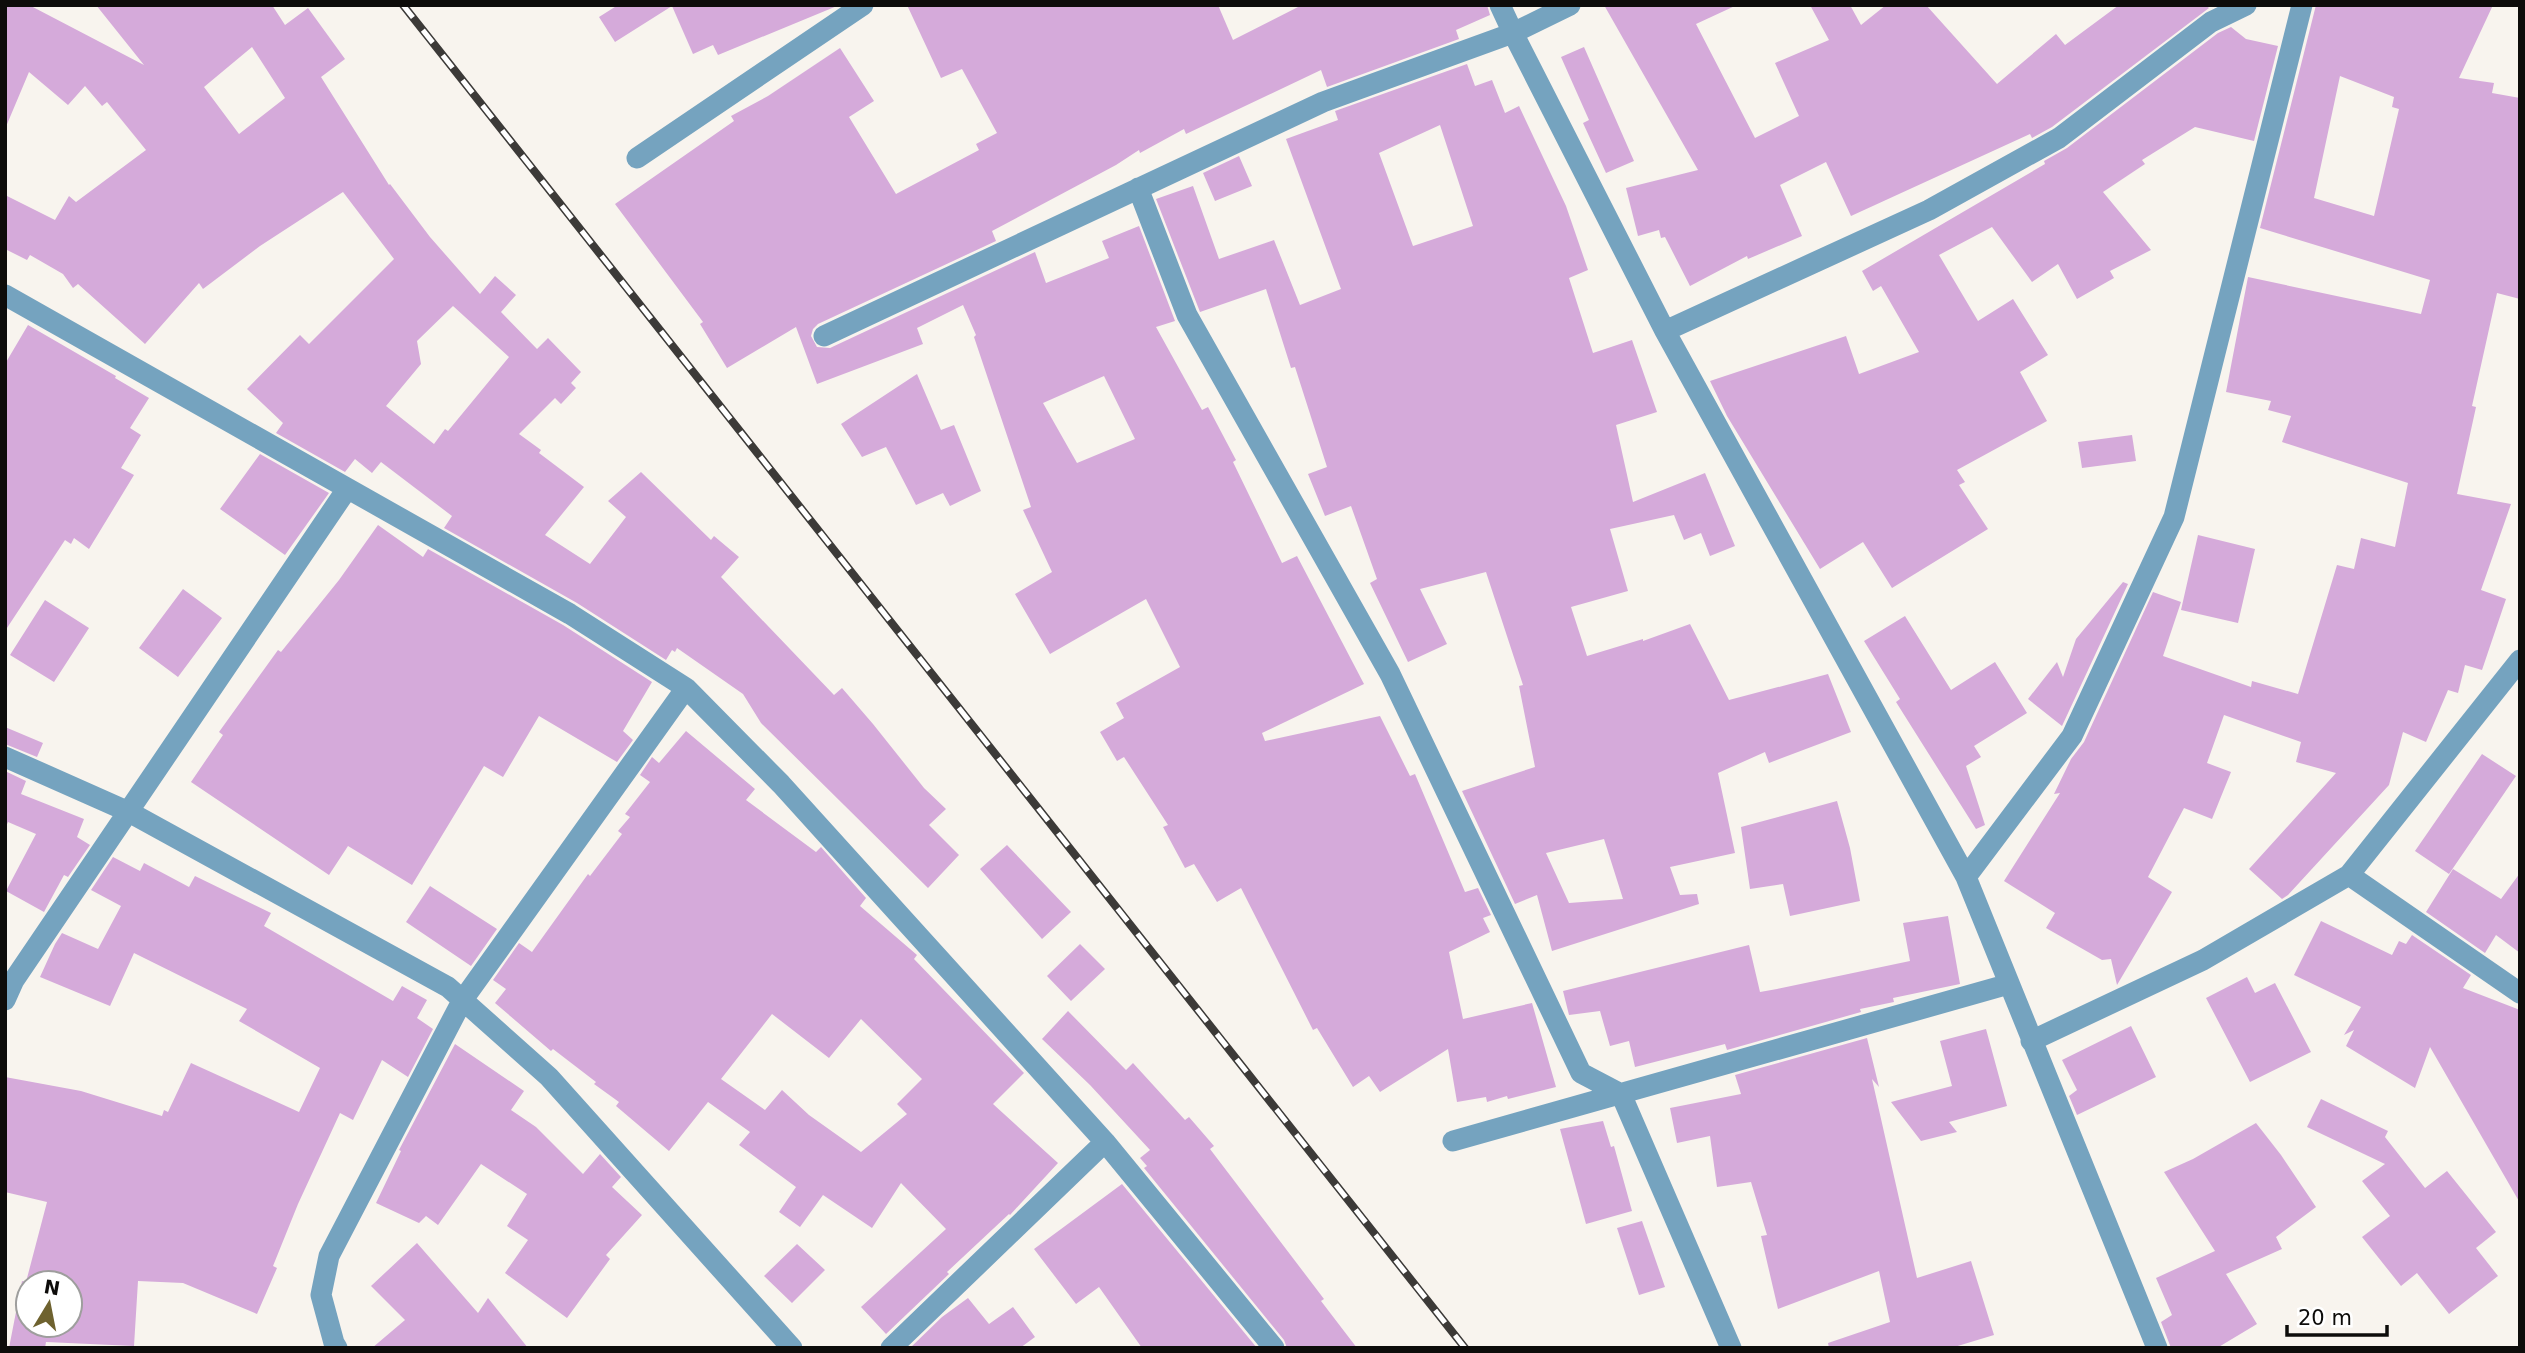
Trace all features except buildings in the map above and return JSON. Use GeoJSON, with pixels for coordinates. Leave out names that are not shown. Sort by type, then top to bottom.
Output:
{"type":"FeatureCollection","features":[{"type":"Feature","properties":{"kind":"street"},"geometry":{"type":"LineString","coordinates":[[637,158],[863,5]]}},
{"type":"Feature","properties":{"kind":"street"},"geometry":{"type":"LineString","coordinates":[[1500,5],[1665,331],[1966,877],[2157,1348]]}},
{"type":"Feature","properties":{"kind":"street"},"geometry":{"type":"LineString","coordinates":[[824,336],[1324,102],[1513,33],[1570,5]]}},
{"type":"Feature","properties":{"kind":"street"},"geometry":{"type":"LineString","coordinates":[[1665,331],[1929,210],[2047,145],[2211,22],[2246,5]]}},
{"type":"Feature","properties":{"kind":"street"},"geometry":{"type":"LineString","coordinates":[[1966,877],[2072,736],[2174,517],[2302,5]]}},
{"type":"Feature","properties":{"kind":"street"},"geometry":{"type":"LineString","coordinates":[[1138,188],[1187,315],[1390,674],[1581,1073],[1621,1094],[1731,1348]]}},
{"type":"Feature","properties":{"kind":"street"},"geometry":{"type":"LineString","coordinates":[[7,301],[570,614],[687,688],[781,784],[1105,1142],[1274,1348]]}},
{"type":"Feature","properties":{"kind":"street"},"geometry":{"type":"LineString","coordinates":[[5,1000],[14,980],[347,489]]}},
{"type":"Feature","properties":{"kind":"street"},"geometry":{"type":"LineString","coordinates":[[2031,1041],[2203,960],[2349,876],[2520,660]]}},
{"type":"Feature","properties":{"kind":"street"},"geometry":{"type":"LineString","coordinates":[[337,1348],[321,1295],[329,1256],[462,1001],[687,688]]}},
{"type":"Feature","properties":{"kind":"street"},"geometry":{"type":"LineString","coordinates":[[5,757],[129,811],[448,987],[549,1077],[792,1348]]}},
{"type":"Feature","properties":{"kind":"street"},"geometry":{"type":"LineString","coordinates":[[2349,876],[2520,993]]}},
{"type":"Feature","properties":{"kind":"street"},"geometry":{"type":"LineString","coordinates":[[1453,1141],[2009,984]]}},
{"type":"Feature","properties":{"kind":"street"},"geometry":{"type":"LineString","coordinates":[[891,1348],[1105,1142]]}},
{"type":"Feature","properties":{"kind":"railway"},"geometry":{"type":"LineString","coordinates":[[403,5],[1465,1348]]}}]}
